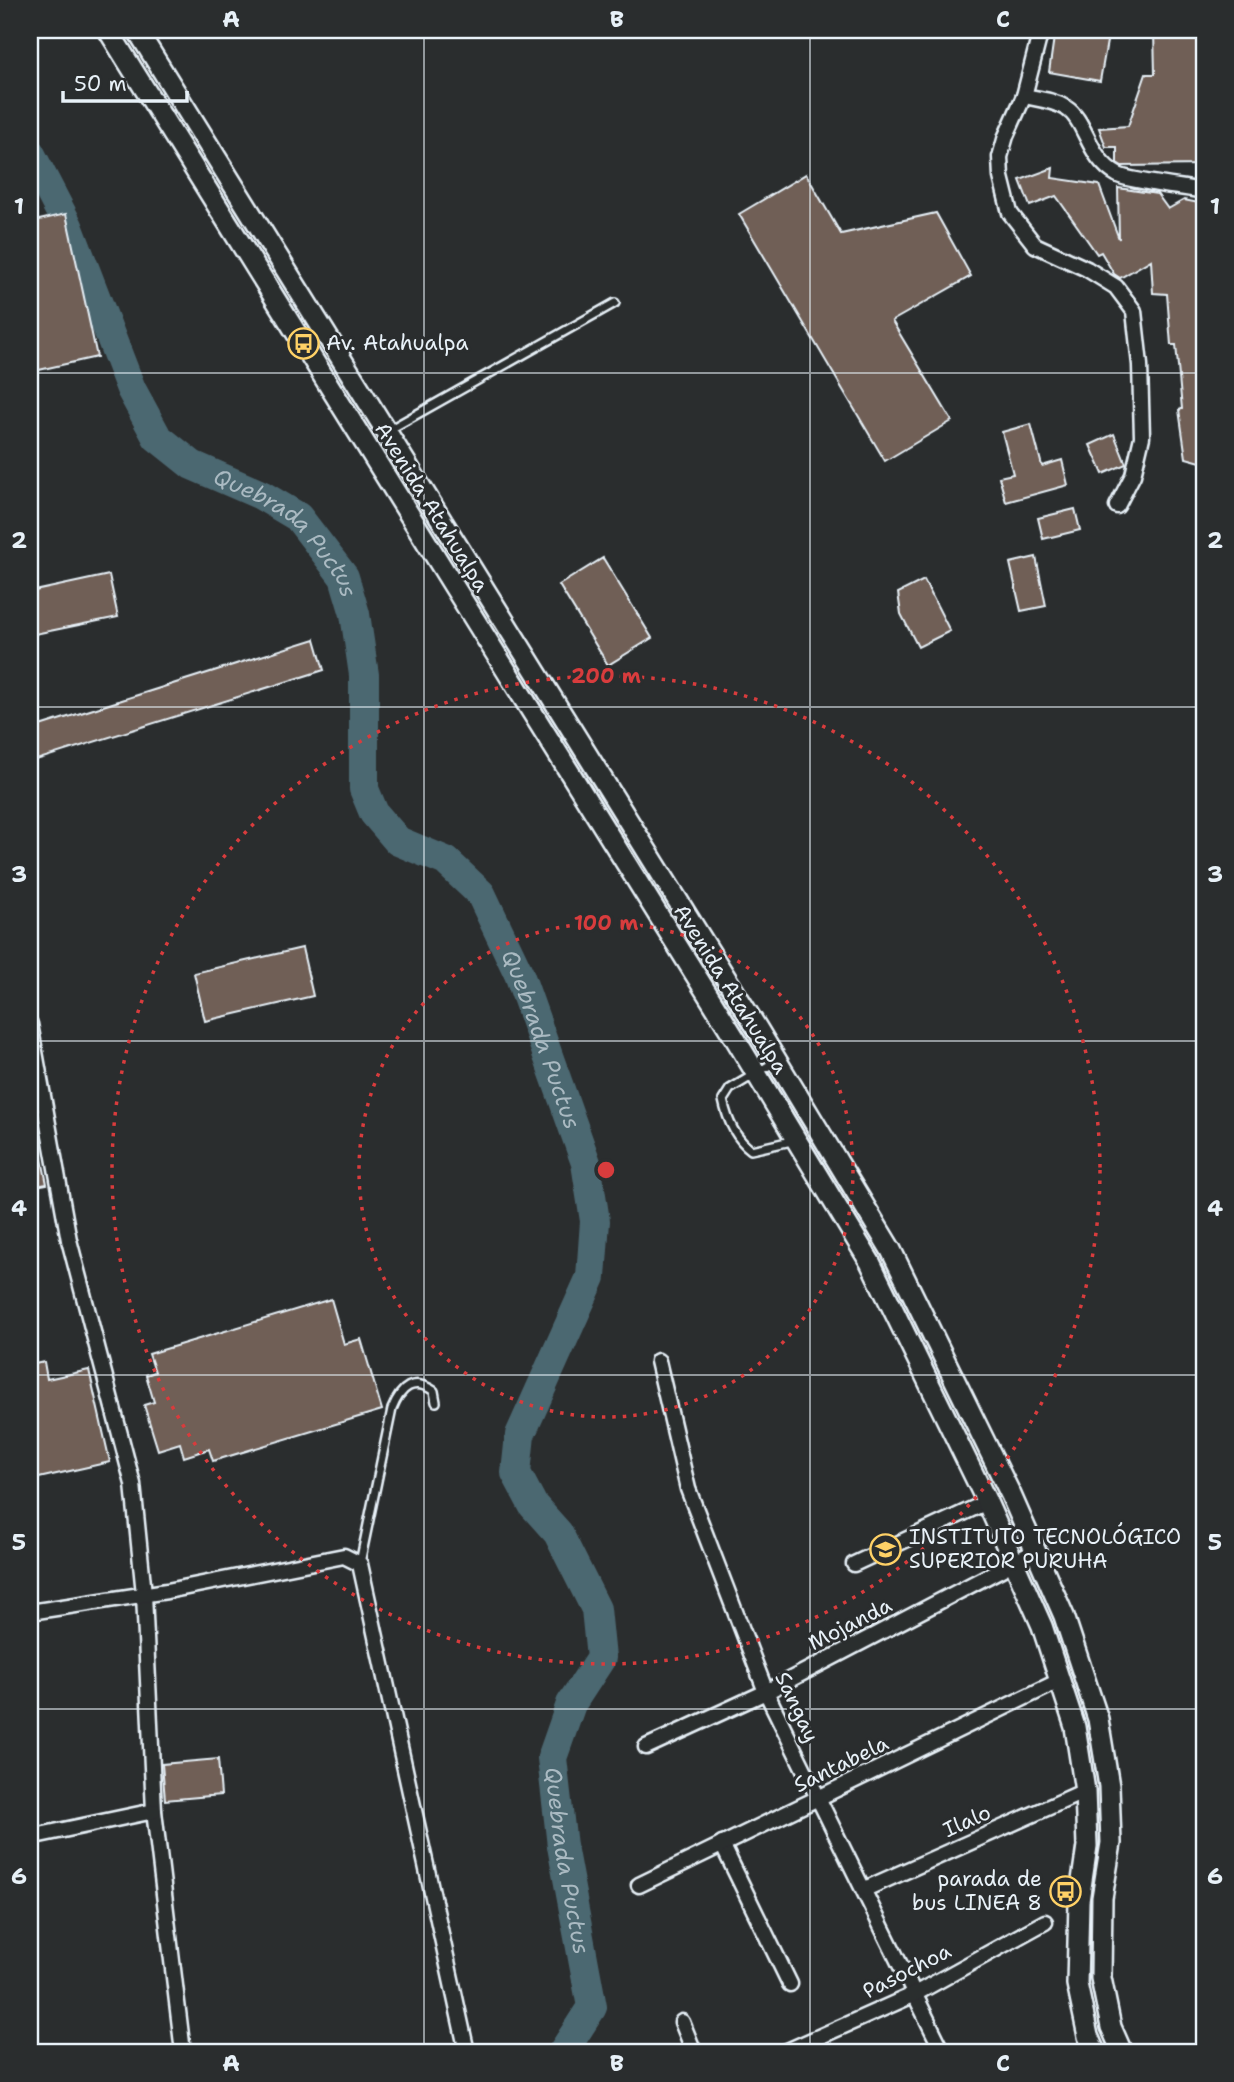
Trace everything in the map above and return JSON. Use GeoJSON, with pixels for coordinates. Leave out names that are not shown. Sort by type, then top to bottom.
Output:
{"type":"FeatureCollection","features":[{"type":"Feature","properties":{"kind":"main road","name":"Avenida Atahualpa"},"geometry":{"type":"LineString","coordinates":[[108,30],[756,1073],[870,1262],[912,1348],[987,1502],[1042,1626],[1062,1680],[1075,1727],[1085,1791],[1087,1846],[1079,1901],[1077,1984],[1088,2036],[1095,2052]]}},
{"type":"Feature","properties":{"kind":"main road","name":"Avenida Atahualpa"},"geometry":{"type":"LineString","coordinates":[[137,30],[687,915],[891,1250],[1011,1495],[1064,1616],[1098,1719],[1108,1786],[1111,1843],[1102,1898],[1101,1978],[1111,2027],[1122,2052]]}},
{"type":"Feature","properties":{"kind":"main road"},"geometry":{"type":"LineString","coordinates":[[309,352],[330,340]]}},
{"type":"Feature","properties":{"kind":"main road"},"geometry":{"type":"LineString","coordinates":[[546,734],[567,721]]}},
{"type":"Feature","properties":{"kind":"main road"},"geometry":{"type":"LineString","coordinates":[[666,928],[687,915]]}},
{"type":"Feature","properties":{"kind":"main road"},"geometry":{"type":"LineString","coordinates":[[800,1147],[825,1140]]}},
{"type":"Feature","properties":{"kind":"main road"},"geometry":{"type":"LineString","coordinates":[[912,1348],[933,1337]]}},
{"type":"Feature","properties":{"kind":"street"},"geometry":{"type":"LineString","coordinates":[[1041,30],[1024,96],[1006,136],[1000,157],[1001,177],[1010,213],[1035,245],[1087,269],[1116,287],[1134,311],[1140,365],[1142,437],[1133,475],[1117,506]]}},
{"type":"Feature","properties":{"kind":"street"},"geometry":{"type":"LineString","coordinates":[[1024,96],[1051,101],[1068,109],[1079,122],[1097,157],[1120,176],[1204,191]]}},
{"type":"Feature","properties":{"kind":"street"},"geometry":{"type":"LineString","coordinates":[[30,1024],[69,1240],[133,1484],[144,1594],[153,1811],[183,2052]]}},
{"type":"Feature","properties":{"kind":"street","name":"Sangay"},"geometry":{"type":"LineString","coordinates":[[658,1361],[688,1489],[766,1692],[943,2052]]}},
{"type":"Feature","properties":{"kind":"street"},"geometry":{"type":"LineString","coordinates":[[854,1564],[987,1502]]}},
{"type":"Feature","properties":{"kind":"street","name":"Mojanda"},"geometry":{"type":"LineString","coordinates":[[646,1747],[766,1692],[1034,1552]]}},
{"type":"Feature","properties":{"kind":"street"},"geometry":{"type":"LineString","coordinates":[[30,1612],[144,1594],[344,1556],[360,1564],[467,2052]]}},
{"type":"Feature","properties":{"kind":"street","name":"Santabela"},"geometry":{"type":"LineString","coordinates":[[639,1885],[1062,1680]]}},
{"type":"Feature","properties":{"kind":"street","name":"Ilalo"},"geometry":{"type":"LineString","coordinates":[[865,1889],[1085,1791]]}},
{"type":"Feature","properties":{"kind":"street"},"geometry":{"type":"LineString","coordinates":[[30,1837],[153,1811]]}},
{"type":"Feature","properties":{"kind":"street"},"geometry":{"type":"LineString","coordinates":[[722,1844],[790,1984]]}},
{"type":"Feature","properties":{"kind":"street","name":"Pasochoa"},"geometry":{"type":"LineString","coordinates":[[785,2052],[913,1995],[1045,1922]]}},
{"type":"Feature","properties":{"kind":"street"},"geometry":{"type":"LineString","coordinates":[[682,2022],[694,2052]]}},
{"type":"Feature","properties":{"kind":"lane"},"geometry":{"type":"LineString","coordinates":[[386,431],[615,303]]}},
{"type":"Feature","properties":{"kind":"lane"},"geometry":{"type":"LineString","coordinates":[[777,1061],[730,1089],[723,1100],[726,1115],[741,1143],[751,1150],[800,1147]]}},
{"type":"Feature","properties":{"kind":"lane"},"geometry":{"type":"LineString","coordinates":[[360,1564],[398,1394],[408,1384],[422,1383],[434,1391],[436,1402]]}},
{"type":"Feature","properties":{"kind":"building"},"geometry":{"type":"Polygon","coordinates":[[[1055,30],[1109,30],[1100,81],[1049,72],[1055,30]]]}},
{"type":"Feature","properties":{"kind":"building"},"geometry":{"type":"Polygon","coordinates":[[[1154,30],[1204,30],[1204,165],[1122,166],[1117,163],[1117,147],[1106,147],[1099,128],[1128,126],[1146,74],[1155,74],[1154,30]]]}},
{"type":"Feature","properties":{"kind":"building"},"geometry":{"type":"Polygon","coordinates":[[[1053,168],[1052,178],[1099,185],[1119,239],[1118,188],[1157,194],[1168,209],[1184,200],[1204,204],[1204,463],[1186,458],[1179,410],[1182,409],[1176,345],[1171,345],[1167,294],[1153,293],[1151,260],[1120,278],[1114,274],[1101,252],[1097,254],[1056,196],[1030,206],[1020,180],[1053,168]]]}},
{"type":"Feature","properties":{"kind":"building"},"geometry":{"type":"Polygon","coordinates":[[[806,174],[841,234],[936,213],[971,276],[892,321],[952,421],[885,461],[739,214],[806,174]]]}},
{"type":"Feature","properties":{"kind":"building"},"geometry":{"type":"Polygon","coordinates":[[[66,214],[97,357],[30,372],[30,222],[66,214]]]}},
{"type":"Feature","properties":{"kind":"building"},"geometry":{"type":"Polygon","coordinates":[[[1031,424],[1042,466],[1062,460],[1068,485],[1006,502],[999,477],[1013,474],[1002,432],[1031,424]]]}},
{"type":"Feature","properties":{"kind":"building"},"geometry":{"type":"Polygon","coordinates":[[[1114,434],[1126,464],[1103,474],[1090,445],[1114,434]]]}},
{"type":"Feature","properties":{"kind":"building"},"geometry":{"type":"Polygon","coordinates":[[[1075,509],[1080,530],[1043,539],[1038,518],[1075,509]]]}},
{"type":"Feature","properties":{"kind":"building"},"geometry":{"type":"Polygon","coordinates":[[[1036,557],[1046,606],[1021,611],[1010,563],[1036,557]]]}},
{"type":"Feature","properties":{"kind":"building"},"geometry":{"type":"Polygon","coordinates":[[[603,558],[652,638],[608,665],[559,585],[603,558]]]}},
{"type":"Feature","properties":{"kind":"building"},"geometry":{"type":"Polygon","coordinates":[[[109,575],[118,617],[30,635],[30,592],[109,575]]]}},
{"type":"Feature","properties":{"kind":"building"},"geometry":{"type":"Polygon","coordinates":[[[924,580],[950,631],[918,647],[901,614],[898,593],[924,580]]]}},
{"type":"Feature","properties":{"kind":"building"},"geometry":{"type":"Polygon","coordinates":[[[315,639],[324,670],[30,762],[30,729],[315,639]]]}},
{"type":"Feature","properties":{"kind":"building"},"geometry":{"type":"Polygon","coordinates":[[[302,948],[313,996],[205,1021],[194,973],[302,948]]]}},
{"type":"Feature","properties":{"kind":"building"},"geometry":{"type":"Polygon","coordinates":[[[36,1130],[47,1184],[30,1187],[30,1131],[36,1130]]]}},
{"type":"Feature","properties":{"kind":"building"},"geometry":{"type":"Polygon","coordinates":[[[331,1299],[344,1344],[361,1339],[382,1410],[213,1461],[209,1449],[184,1457],[180,1443],[158,1450],[144,1405],[154,1402],[146,1375],[155,1372],[149,1354],[331,1299]]]}},
{"type":"Feature","properties":{"kind":"building"},"geometry":{"type":"Polygon","coordinates":[[[44,1362],[47,1379],[89,1370],[110,1462],[30,1480],[30,1365],[44,1362]]]}},
{"type":"Feature","properties":{"kind":"building"},"geometry":{"type":"Polygon","coordinates":[[[218,1759],[221,1795],[165,1800],[162,1764],[218,1759]]]}},
{"type":"Feature","properties":{"kind":"waterway","name":"Quebrada Puctus"},"geometry":{"type":"LineString","coordinates":[[30,153],[68,226],[131,389],[157,437],[192,465],[261,495],[298,517],[344,577],[355,614],[364,675],[364,789],[374,813],[398,841],[446,861],[481,894],[519,974],[586,1163],[595,1221],[591,1277],[520,1435],[516,1473],[533,1505],[558,1533],[596,1609],[601,1658],[571,1704],[552,1758],[562,1846],[592,2007],[563,2052]]}},
{"type":"Feature","properties":{"kind":"place","name":"Av. Atahualpa"},"geometry":{"type":"Point","coordinates":[303,343]}},
{"type":"Feature","properties":{"kind":"place","name":"INSTITUTO TECNOLÓGICO SUPERIOR PURUHA"},"geometry":{"type":"Point","coordinates":[886,1549]}},
{"type":"Feature","properties":{"kind":"place","name":"parada de bus LINEA 8"},"geometry":{"type":"Point","coordinates":[1065,1891]}}]}
